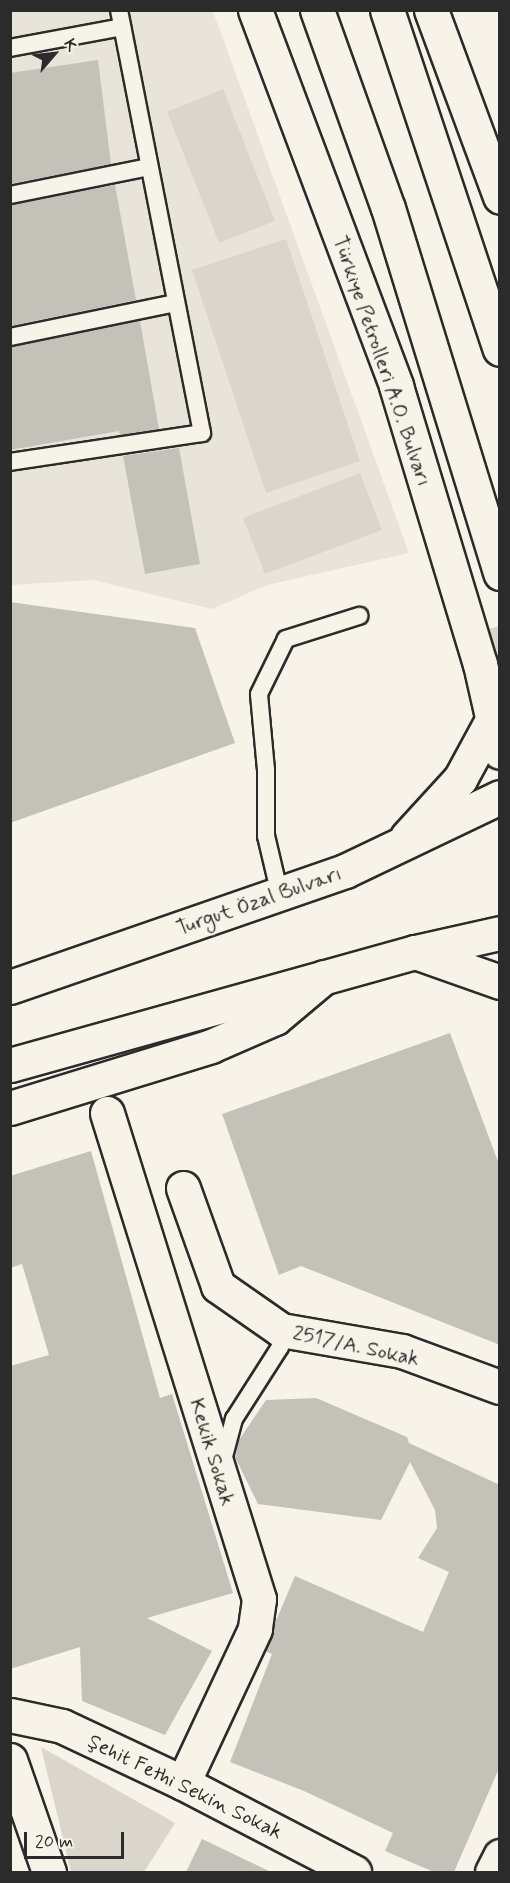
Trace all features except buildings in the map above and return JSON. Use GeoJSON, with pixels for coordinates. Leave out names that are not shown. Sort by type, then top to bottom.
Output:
{"type":"FeatureCollection","features":[{"type":"Feature","properties":{"kind":"main road","name":"Türkiye Petrolleri A.O. Bulvarı"},"geometry":{"type":"LineString","coordinates":[[255,10],[396,386],[465,617],[500,753]]}},
{"type":"Feature","properties":{"kind":"main road"},"geometry":{"type":"LineString","coordinates":[[317,10],[388,208],[500,573]]}},
{"type":"Feature","properties":{"kind":"main road"},"geometry":{"type":"LineString","coordinates":[[387,10],[500,349]]}},
{"type":"Feature","properties":{"kind":"main road"},"geometry":{"type":"LineString","coordinates":[[431,10],[500,196]]}},
{"type":"Feature","properties":{"kind":"main road"},"geometry":{"type":"LineString","coordinates":[[465,617],[489,669],[500,683]]}},
{"type":"Feature","properties":{"kind":"main road"},"geometry":{"type":"LineString","coordinates":[[396,849],[459,779],[492,720]]}},
{"type":"Feature","properties":{"kind":"main road","name":"Turgut Özal Bulvarı"},"geometry":{"type":"LineString","coordinates":[[10,987],[280,895],[396,849],[500,797]]}},
{"type":"Feature","properties":{"kind":"main road"},"geometry":{"type":"LineString","coordinates":[[10,1065],[415,952],[500,933]]}},
{"type":"Feature","properties":{"kind":"main road"},"geometry":{"type":"LineString","coordinates":[[415,952],[500,982]]}},
{"type":"Feature","properties":{"kind":"main road"},"geometry":{"type":"LineString","coordinates":[[10,1108],[211,1046],[275,1018],[324,977]]}},
{"type":"Feature","properties":{"kind":"main road","name":"Kekik Sokak"},"geometry":{"type":"LineString","coordinates":[[107,1113],[259,1599],[255,1629],[183,1783]]}},
{"type":"Feature","properties":{"kind":"main road","name":"2517/A. Sokak"},"geometry":{"type":"LineString","coordinates":[[183,1188],[218,1286],[281,1330],[402,1351],[500,1387]]}},
{"type":"Feature","properties":{"kind":"main road","name":"Şehit Fethi Sekin Sokak"},"geometry":{"type":"LineString","coordinates":[[10,1715],[62,1726],[183,1783],[354,1872]]}},
{"type":"Feature","properties":{"kind":"main road"},"geometry":{"type":"LineString","coordinates":[[10,1760],[49,1872]]}},
{"type":"Feature","properties":{"kind":"main road"},"geometry":{"type":"LineString","coordinates":[[492,1872],[500,1856]]}},
{"type":"Feature","properties":{"kind":"lane"},"geometry":{"type":"LineString","coordinates":[[10,48],[121,19],[202,433],[10,462]]}},
{"type":"Feature","properties":{"kind":"lane"},"geometry":{"type":"LineString","coordinates":[[10,195],[150,166]]}},
{"type":"Feature","properties":{"kind":"lane"},"geometry":{"type":"LineString","coordinates":[[10,337],[176,303]]}},
{"type":"Feature","properties":{"kind":"lane"},"geometry":{"type":"LineString","coordinates":[[280,895],[266,836],[266,770],[259,694],[286,639],[359,616]]}},
{"type":"Feature","properties":{"kind":"lane"},"geometry":{"type":"LineString","coordinates":[[219,1476],[234,1419],[280,1347],[281,1330]]}},
{"type":"Feature","properties":{"kind":"shaded area"},"geometry":{"type":"Polygon","coordinates":[[[11,11],[213,11],[409,553],[267,585],[212,609],[93,580],[11,585],[11,11]]]}},
{"type":"Feature","properties":{"kind":"shaded area"},"geometry":{"type":"Polygon","coordinates":[[[223,89],[275,221],[219,243],[167,112],[223,89]]]}},
{"type":"Feature","properties":{"kind":"shaded area"},"geometry":{"type":"Polygon","coordinates":[[[286,239],[360,461],[266,493],[192,270],[286,239]]]}},
{"type":"Feature","properties":{"kind":"shaded area"},"geometry":{"type":"Polygon","coordinates":[[[360,473],[382,530],[265,574],[243,518],[360,473]]]}},
{"type":"Feature","properties":{"kind":"shaded area"},"geometry":{"type":"Polygon","coordinates":[[[499,626],[499,656],[482,631],[499,626]]]}},
{"type":"Feature","properties":{"kind":"shaded area"},"geometry":{"type":"Polygon","coordinates":[[[41,1747],[175,1823],[144,1872],[71,1872],[41,1747]]]}}]}
